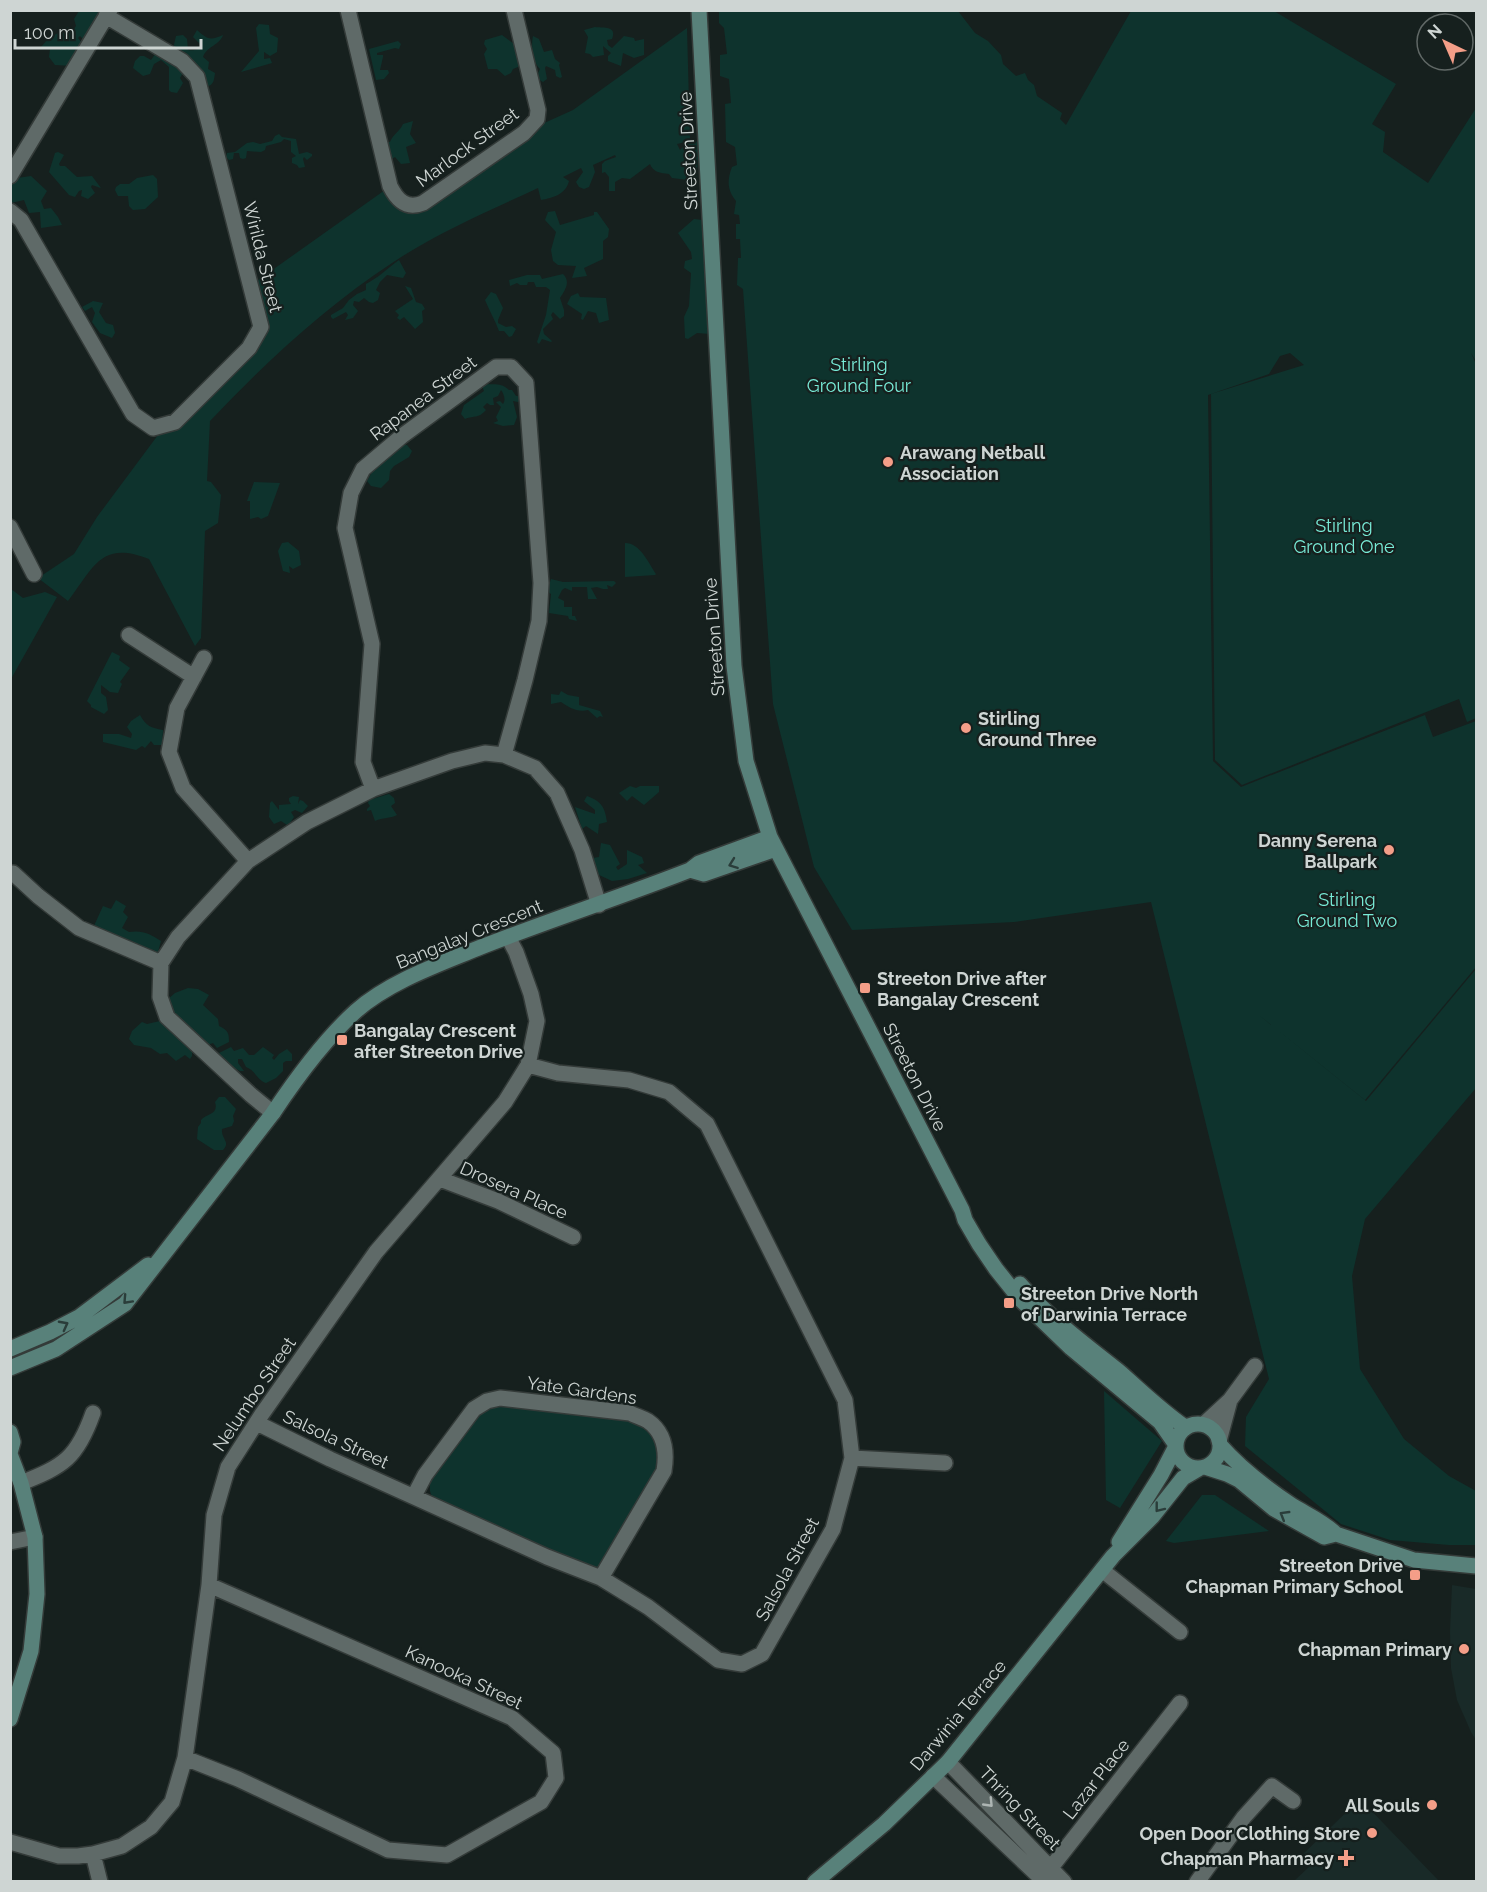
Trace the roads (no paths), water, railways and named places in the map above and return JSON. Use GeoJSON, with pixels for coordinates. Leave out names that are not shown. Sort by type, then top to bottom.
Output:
{"type":"FeatureCollection","features":[{"type":"Feature","properties":{"kind":"main road","name":"Streeton Drive"},"geometry":{"type":"LineString","coordinates":[[699,10],[734,666],[746,761],[773,843],[962,1210],[964,1221],[1020,1299],[1071,1348],[1160,1422],[1175,1446]]}},
{"type":"Feature","properties":{"kind":"main road","name":"Bangalay Crescent"},"geometry":{"type":"LineString","coordinates":[[10,1368],[56,1349],[125,1304],[273,1113],[294,1081],[357,1010],[396,984],[428,968],[690,870],[699,863],[773,843]]}},
{"type":"Feature","properties":{"kind":"main road","name":"Streeton Drive"},"geometry":{"type":"LineString","coordinates":[[962,1210],[970,1216],[1015,1277],[1053,1317],[1122,1374],[1166,1415],[1185,1428]]}},
{"type":"Feature","properties":{"kind":"main road","name":"Bangalay Crescent"},"geometry":{"type":"LineString","coordinates":[[10,1349],[79,1317],[163,1254]]}},
{"type":"Feature","properties":{"kind":"main road"},"geometry":{"type":"LineString","coordinates":[[1220,1443],[1219,1453],[1211,1464],[1193,1468],[1179,1459],[1175,1446],[1179,1433],[1185,1428],[1192,1424],[1204,1424],[1214,1430],[1220,1443],[1234,1461],[1266,1487],[1329,1527],[1336,1534],[1414,1560],[1471,1566]]}},
{"type":"Feature","properties":{"kind":"main road"},"geometry":{"type":"LineString","coordinates":[[10,1432],[14,1442],[10,1453],[21,1483],[35,1537],[37,1594],[31,1651],[10,1719]]}},
{"type":"Feature","properties":{"kind":"main road","name":"Darwinia Terrace"},"geometry":{"type":"LineString","coordinates":[[1113,1556],[1122,1536],[1161,1475],[1175,1446]]}},
{"type":"Feature","properties":{"kind":"main road"},"geometry":{"type":"LineString","coordinates":[[1203,1467],[1239,1480],[1274,1509],[1324,1537],[1336,1534]]}},
{"type":"Feature","properties":{"kind":"main road","name":"Darwinia Terrace"},"geometry":{"type":"LineString","coordinates":[[814,1881],[884,1824],[948,1762],[1113,1556],[1152,1516],[1183,1478],[1203,1467]]}},
{"type":"Feature","properties":{"kind":"street","name":"Marlock Street"},"geometry":{"type":"LineString","coordinates":[[348,10],[390,186],[396,200],[416,206],[524,133],[537,119],[538,110],[514,10]]}},
{"type":"Feature","properties":{"kind":"street"},"geometry":{"type":"LineString","coordinates":[[10,176],[108,13]]}},
{"type":"Feature","properties":{"kind":"street","name":"Wirilda Street"},"geometry":{"type":"LineString","coordinates":[[10,211],[21,220],[133,414],[153,428],[175,422],[249,348],[261,327],[197,77],[182,61],[108,13]]}},
{"type":"Feature","properties":{"kind":"street","name":"Rapanea Street"},"geometry":{"type":"LineString","coordinates":[[373,789],[363,762],[372,644],[345,528],[351,494],[363,469],[402,436],[496,367],[511,367],[526,383],[541,583],[539,621],[504,754]]}},
{"type":"Feature","properties":{"kind":"street"},"geometry":{"type":"LineString","coordinates":[[10,527],[34,574]]}},
{"type":"Feature","properties":{"kind":"street"},"geometry":{"type":"LineString","coordinates":[[129,635],[194,677]]}},
{"type":"Feature","properties":{"kind":"street"},"geometry":{"type":"LineString","coordinates":[[204,658],[177,708],[169,752],[183,788],[248,861]]}},
{"type":"Feature","properties":{"kind":"street"},"geometry":{"type":"LineString","coordinates":[[273,1113],[250,1095],[167,1017],[160,997],[161,963],[178,937],[248,861],[307,822],[373,789],[452,761],[484,753],[504,754],[535,768],[557,793],[582,850],[599,905]]}},
{"type":"Feature","properties":{"kind":"street"},"geometry":{"type":"LineString","coordinates":[[14,873],[38,896],[79,928],[161,963]]}},
{"type":"Feature","properties":{"kind":"street","name":"Nelumbo Street"},"geometry":{"type":"LineString","coordinates":[[10,1842],[58,1856],[93,1854],[122,1846],[151,1827],[172,1802],[185,1758],[208,1585],[214,1515],[228,1467],[376,1252],[506,1102],[528,1065],[537,1022],[531,994],[516,952],[508,937]]}},
{"type":"Feature","properties":{"kind":"street","name":"Salsola Street"},"geometry":{"type":"LineString","coordinates":[[257,1423],[330,1459],[547,1557],[601,1578],[648,1607],[718,1660],[742,1664],[762,1654],[833,1530],[852,1458],[845,1400],[706,1124],[669,1092],[629,1080],[558,1073],[528,1065]]}},
{"type":"Feature","properties":{"kind":"street","name":"Drosera Place"},"geometry":{"type":"LineString","coordinates":[[440,1179],[498,1201],[573,1237]]}},
{"type":"Feature","properties":{"kind":"street"},"geometry":{"type":"LineString","coordinates":[[1204,1424],[1230,1401],[1255,1366]]}},
{"type":"Feature","properties":{"kind":"street","name":"Yate Gardens"},"geometry":{"type":"LineString","coordinates":[[414,1496],[425,1474],[474,1409],[487,1401],[500,1398],[630,1413],[650,1422],[662,1437],[666,1454],[664,1471],[601,1578]]}},
{"type":"Feature","properties":{"kind":"street"},"geometry":{"type":"LineString","coordinates":[[1220,1443],[1230,1401]]}},
{"type":"Feature","properties":{"kind":"street"},"geometry":{"type":"LineString","coordinates":[[21,1483],[44,1474],[68,1459],[84,1438],[93,1413]]}},
{"type":"Feature","properties":{"kind":"street"},"geometry":{"type":"LineString","coordinates":[[852,1458],[945,1463]]}},
{"type":"Feature","properties":{"kind":"street"},"geometry":{"type":"LineString","coordinates":[[10,1542],[35,1537]]}},
{"type":"Feature","properties":{"kind":"street"},"geometry":{"type":"LineString","coordinates":[[1102,1570],[1180,1632]]}},
{"type":"Feature","properties":{"kind":"street","name":"Kanooka Street"},"geometry":{"type":"LineString","coordinates":[[185,1758],[238,1779],[388,1850],[447,1855],[541,1802],[556,1778],[553,1753],[512,1718],[208,1585]]}},
{"type":"Feature","properties":{"kind":"street","name":"Lazar Place"},"geometry":{"type":"LineString","coordinates":[[1046,1876],[1180,1703]]}},
{"type":"Feature","properties":{"kind":"street","name":"Thring Street"},"geometry":{"type":"LineString","coordinates":[[948,1762],[1046,1876]]}},
{"type":"Feature","properties":{"kind":"street","name":"Thring Street"},"geometry":{"type":"LineString","coordinates":[[933,1776],[1046,1876],[1064,1881]]}},
{"type":"Feature","properties":{"kind":"street"},"geometry":{"type":"LineString","coordinates":[[1197,1881],[1244,1817],[1272,1785],[1293,1801]]}},
{"type":"Feature","properties":{"kind":"street"},"geometry":{"type":"LineString","coordinates":[[93,1854],[100,1881]]}},
{"type":"Feature","properties":{"kind":"place","name":"Arawang Netball Association"},"geometry":{"type":"Point","coordinates":[888,462]}},
{"type":"Feature","properties":{"kind":"place","name":"Stirling Ground Three"},"geometry":{"type":"Point","coordinates":[966,728]}},
{"type":"Feature","properties":{"kind":"place","name":"Danny Serena Ballpark"},"geometry":{"type":"Point","coordinates":[1389,850]}},
{"type":"Feature","properties":{"kind":"place","name":"Streeton Drive after Bangalay Crescent"},"geometry":{"type":"Point","coordinates":[865,988]}},
{"type":"Feature","properties":{"kind":"place","name":"Bangalay Crescent after Streeton Drive"},"geometry":{"type":"Point","coordinates":[342,1040]}},
{"type":"Feature","properties":{"kind":"place","name":"Streeton Drive North of Darwinia Terrace"},"geometry":{"type":"Point","coordinates":[1009,1303]}},
{"type":"Feature","properties":{"kind":"place","name":"Streeton Drive Chapman Primary School"},"geometry":{"type":"Point","coordinates":[1415,1575]}},
{"type":"Feature","properties":{"kind":"place","name":"Chapman Primary"},"geometry":{"type":"Point","coordinates":[1464,1649]}},
{"type":"Feature","properties":{"kind":"place","name":"All Souls"},"geometry":{"type":"Point","coordinates":[1432,1805]}},
{"type":"Feature","properties":{"kind":"place","name":"Open Door Clothing Store"},"geometry":{"type":"Point","coordinates":[1372,1833]}},
{"type":"Feature","properties":{"kind":"place","name":"Chapman Pharmacy"},"geometry":{"type":"Point","coordinates":[1346,1858]}},
{"type":"Feature","properties":{"kind":"park label","name":"Stirling Ground Four"},"geometry":{"type":"Point","coordinates":[859,374]}},
{"type":"Feature","properties":{"kind":"park label","name":"Stirling Ground One"},"geometry":{"type":"Point","coordinates":[1344,535]}},
{"type":"Feature","properties":{"kind":"park label","name":"Stirling Ground Two"},"geometry":{"type":"Point","coordinates":[1347,909]}}]}
